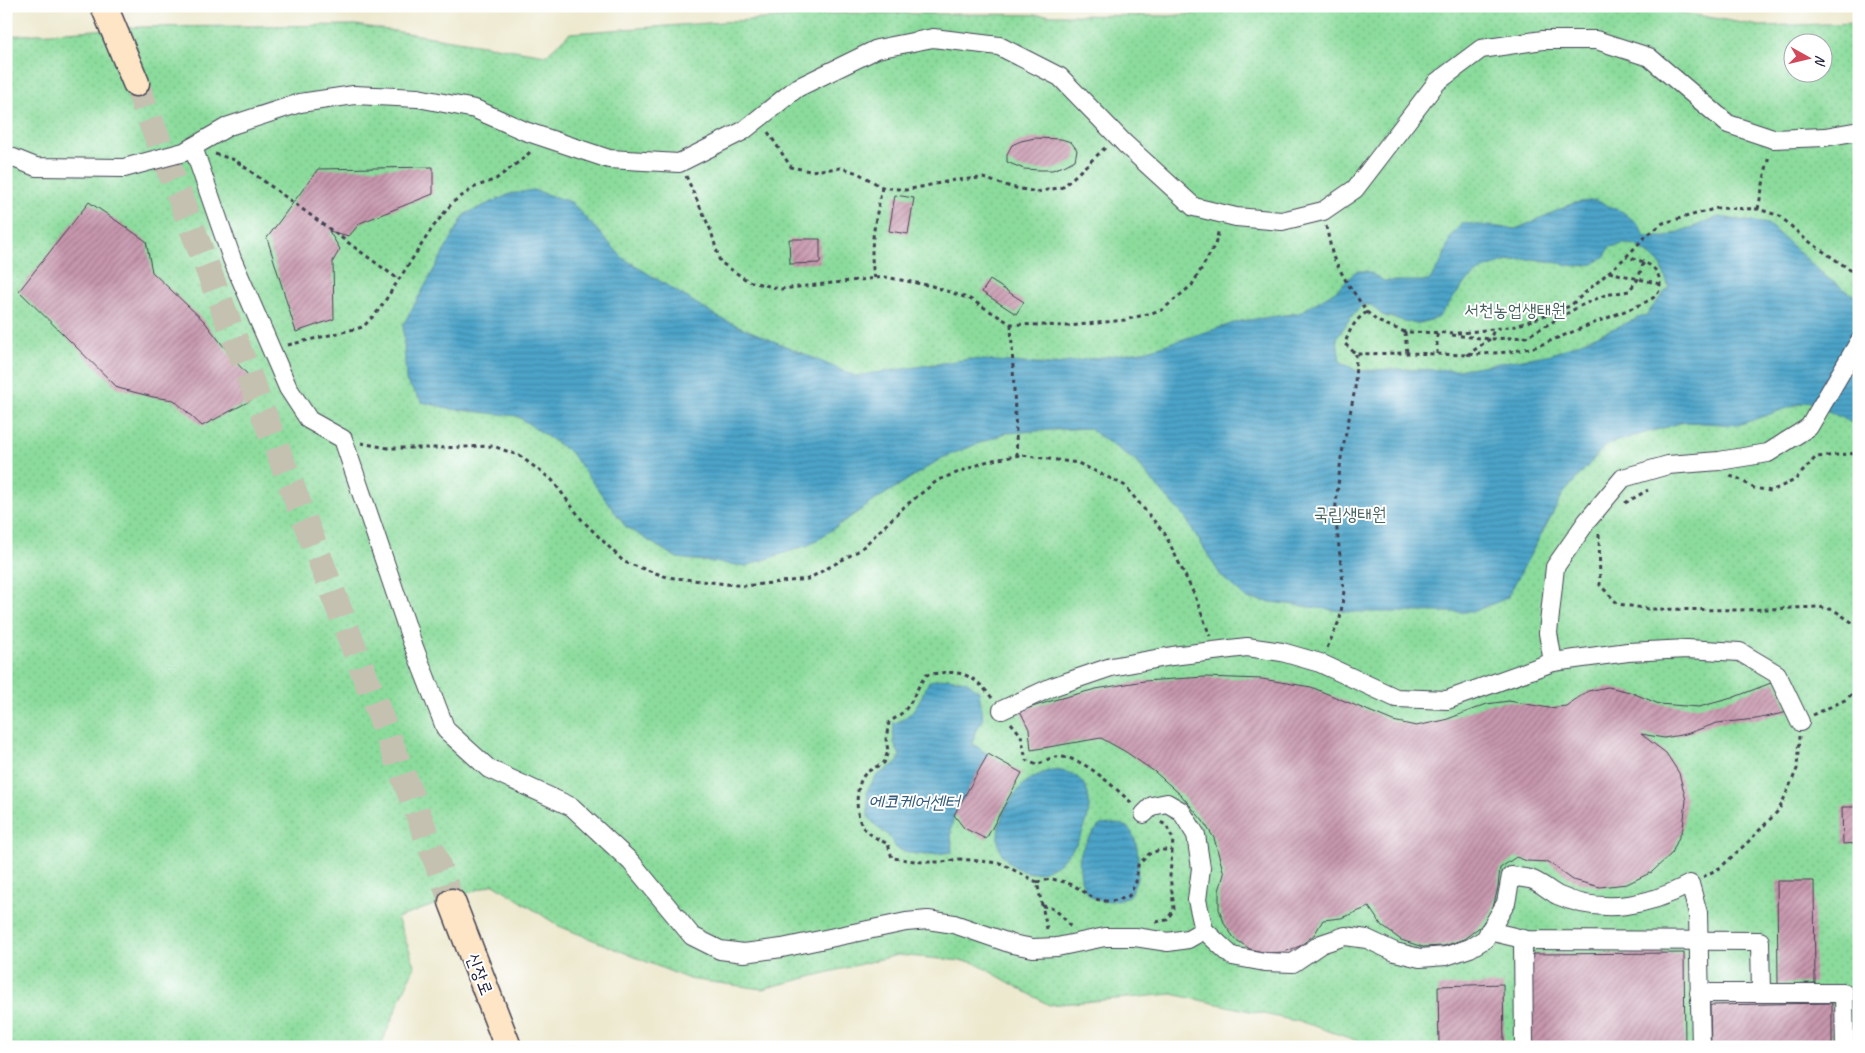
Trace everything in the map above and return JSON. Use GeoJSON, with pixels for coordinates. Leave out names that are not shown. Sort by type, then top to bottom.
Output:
{"type":"FeatureCollection","features":[{"type":"Feature","properties":{"kind":"street"},"geometry":{"type":"LineString","coordinates":[[104,6],[136,83]]}},
{"type":"Feature","properties":{"kind":"street"},"geometry":{"type":"LineString","coordinates":[[6,155],[36,167],[124,168],[184,152],[229,126],[300,102],[354,95],[418,98],[475,109],[525,131],[610,159],[679,163],[743,131],[797,88],[877,49],[933,38],[999,46],[1060,77],[1117,136],[1194,207],[1236,217],[1282,221],[1322,211],[1355,189],[1437,82],[1481,49],[1542,40],[1596,40],[1649,58],[1728,124],[1772,139],[1825,137],[1859,131]]}},
{"type":"Feature","properties":{"kind":"street"},"geometry":{"type":"LineString","coordinates":[[193,147],[232,259],[288,388],[309,420],[343,439],[412,642],[446,730],[489,769],[572,807],[631,862],[692,936],[720,950],[744,954],[906,922],[928,920],[954,924],[1012,944],[1032,948],[1052,948],[1104,937],[1135,937],[1168,942],[1188,939],[1204,930]]}},
{"type":"Feature","properties":{"kind":"street"},"geometry":{"type":"LineString","coordinates":[[1553,662],[1548,633],[1555,567],[1587,521],[1623,478],[1668,465],[1720,461],[1768,452],[1809,428],[1859,342]]}},
{"type":"Feature","properties":{"kind":"street"},"geometry":{"type":"LineString","coordinates":[[1002,710],[1052,687],[1111,667],[1215,650],[1247,647],[1282,652],[1320,663],[1396,698],[1447,700],[1553,662],[1628,652],[1687,649],[1740,652],[1777,674],[1800,722]]}},
{"type":"Feature","properties":{"kind":"street"},"geometry":{"type":"LineString","coordinates":[[1144,814],[1152,806],[1167,803],[1182,811],[1196,835],[1201,868],[1197,900],[1204,930],[1232,956],[1265,962],[1293,963],[1321,944],[1345,936],[1367,939],[1395,952],[1420,958],[1446,956],[1470,948],[1485,939],[1506,903],[1511,876],[1531,880],[1557,895],[1596,906],[1638,905],[1672,893],[1690,884],[1698,913],[1700,1047]]}},
{"type":"Feature","properties":{"kind":"street","name":"신장로"},"geometry":{"type":"LineString","coordinates":[[452,902],[508,1047]]}},
{"type":"Feature","properties":{"kind":"street"},"geometry":{"type":"LineString","coordinates":[[1489,931],[1523,939],[1760,941],[1761,993]]}},
{"type":"Feature","properties":{"kind":"street"},"geometry":{"type":"LineString","coordinates":[[1523,939],[1524,1047]]}},
{"type":"Feature","properties":{"kind":"street"},"geometry":{"type":"LineString","coordinates":[[1699,993],[1844,993],[1845,1047]]}},
{"type":"Feature","properties":{"kind":"path"},"geometry":{"type":"LineString","coordinates":[[759,118],[791,167],[810,171],[841,168],[858,173],[882,187],[906,190],[955,180],[983,178],[1011,187],[1037,192],[1063,187],[1117,136]]}},
{"type":"Feature","properties":{"kind":"path"},"geometry":{"type":"LineString","coordinates":[[271,349],[363,327],[379,310],[433,226],[453,202],[476,187],[496,179],[524,158],[543,137]]}},
{"type":"Feature","properties":{"kind":"path"},"geometry":{"type":"LineString","coordinates":[[1758,210],[1772,139]]}},
{"type":"Feature","properties":{"kind":"path"},"geometry":{"type":"LineString","coordinates":[[193,147],[235,160],[398,279]]}},
{"type":"Feature","properties":{"kind":"path"},"geometry":{"type":"LineString","coordinates":[[679,163],[708,223],[720,262],[748,281],[781,289],[884,277],[932,286],[963,296],[1011,324],[1068,326],[1125,320],[1162,310],[1192,285],[1215,245],[1223,214]]}},
{"type":"Feature","properties":{"kind":"path"},"geometry":{"type":"LineString","coordinates":[[874,278],[872,249],[882,187]]}},
{"type":"Feature","properties":{"kind":"path"},"geometry":{"type":"LineString","coordinates":[[1322,211],[1333,257],[1346,281],[1367,312],[1377,321],[1405,332],[1462,333],[1516,326],[1570,306],[1626,257],[1645,237],[1663,223],[1718,208],[1758,210],[1780,216],[1804,238],[1859,276]]}},
{"type":"Feature","properties":{"kind":"path"},"geometry":{"type":"LineString","coordinates":[[1367,312],[1360,317],[1349,331],[1345,344],[1356,354],[1407,352],[1466,355],[1509,352],[1535,347],[1642,304],[1656,295],[1660,288],[1660,277],[1654,267],[1644,261],[1626,257]]}},
{"type":"Feature","properties":{"kind":"path"},"geometry":{"type":"LineString","coordinates":[[1437,333],[1490,339],[1526,337],[1580,306],[1605,295],[1629,291],[1638,279],[1644,261]]}},
{"type":"Feature","properties":{"kind":"path"},"geometry":{"type":"LineString","coordinates":[[1609,272],[1660,284]]}},
{"type":"Feature","properties":{"kind":"path"},"geometry":{"type":"LineString","coordinates":[[1011,324],[1017,456]]}},
{"type":"Feature","properties":{"kind":"path"},"geometry":{"type":"LineString","coordinates":[[1466,355],[1490,339],[1495,329]]}},
{"type":"Feature","properties":{"kind":"path"},"geometry":{"type":"LineString","coordinates":[[1405,332],[1407,352]]}},
{"type":"Feature","properties":{"kind":"path"},"geometry":{"type":"LineString","coordinates":[[1437,333],[1437,354]]}},
{"type":"Feature","properties":{"kind":"path"},"geometry":{"type":"LineString","coordinates":[[1320,663],[1340,620],[1344,592],[1335,513],[1340,458],[1355,389],[1356,354]]}},
{"type":"Feature","properties":{"kind":"path"},"geometry":{"type":"LineString","coordinates":[[343,439],[388,448],[493,446],[520,456],[552,480],[582,520],[624,562],[667,577],[744,586],[808,579],[860,550],[904,507],[938,480],[988,461],[1022,455],[1078,463],[1124,485],[1165,534],[1196,596],[1215,650]]}},
{"type":"Feature","properties":{"kind":"path"},"geometry":{"type":"LineString","coordinates":[[1724,474],[1739,479],[1754,488],[1771,492],[1795,480],[1816,457],[1859,453]]}},
{"type":"Feature","properties":{"kind":"path"},"geometry":{"type":"LineString","coordinates":[[1621,506],[1653,488]]}},
{"type":"Feature","properties":{"kind":"path"},"geometry":{"type":"LineString","coordinates":[[1599,531],[1600,585],[1618,604],[1649,609],[1741,610],[1819,606],[1834,610],[1859,627]]}},
{"type":"Feature","properties":{"kind":"path"},"geometry":{"type":"LineString","coordinates":[[1155,922],[1167,920],[1174,909],[1170,876],[1173,839],[1166,825],[1144,814],[1094,771],[1074,760],[1054,757],[1037,766],[1026,760],[1021,735],[979,682],[963,674],[945,671],[926,675],[917,687],[910,705],[901,715],[889,722],[886,740],[888,751],[884,763],[865,774],[858,788],[857,806],[862,826],[878,839],[888,844],[892,858],[923,862],[942,862],[959,859],[1000,863],[1037,882],[1055,879],[1072,884],[1099,901],[1116,901],[1129,896],[1136,882],[1138,865],[1149,854],[1160,850],[1172,850]]}},
{"type":"Feature","properties":{"kind":"path"},"geometry":{"type":"LineString","coordinates":[[1690,884],[1721,867],[1778,810],[1797,769],[1800,722],[1845,700],[1859,688]]}},
{"type":"Feature","properties":{"kind":"path"},"geometry":{"type":"LineString","coordinates":[[1037,882],[1052,948]]}},
{"type":"Feature","properties":{"kind":"path"},"geometry":{"type":"LineString","coordinates":[[1042,906],[1051,906],[1059,912],[1070,926],[1077,928]]}},
{"type":"Feature","properties":{"kind":"green space","name":"국립생태원"},"geometry":{"type":"Polygon","coordinates":[[[1277,6],[1643,6],[1760,26],[1859,23],[1859,1047],[1376,1047],[1305,1023],[1172,994],[1049,1005],[973,962],[897,955],[762,989],[689,979],[559,926],[494,884],[397,918],[415,965],[380,1047],[6,1047],[6,36],[140,27],[356,25],[546,55],[570,33],[847,13],[1169,16],[1277,6]]]}},
{"type":"Feature","properties":{"kind":"water"},"geometry":{"type":"Polygon","coordinates":[[[533,190],[571,202],[623,258],[718,317],[855,376],[969,359],[1050,365],[1148,350],[1241,321],[1299,313],[1337,290],[1356,271],[1367,271],[1384,281],[1429,281],[1442,261],[1450,238],[1462,223],[1516,229],[1574,203],[1595,200],[1623,212],[1639,225],[1645,237],[1666,237],[1719,217],[1768,224],[1826,277],[1859,299],[1859,424],[1850,422],[1808,401],[1738,425],[1684,422],[1607,444],[1563,494],[1507,598],[1472,612],[1350,612],[1247,599],[1221,576],[1186,519],[1134,460],[1088,428],[1005,433],[942,458],[811,544],[746,566],[677,558],[626,527],[570,452],[517,416],[451,409],[422,402],[406,381],[403,325],[465,214],[510,194],[533,190]],[[1624,244],[1610,247],[1605,256],[1594,264],[1577,266],[1533,259],[1508,261],[1483,269],[1465,283],[1438,318],[1416,324],[1382,315],[1371,305],[1362,305],[1351,317],[1337,338],[1340,361],[1357,371],[1391,369],[1457,370],[1552,354],[1646,315],[1669,287],[1659,262],[1636,245],[1624,244]]]}},
{"type":"Feature","properties":{"kind":"water","name":"에코케어센터"},"geometry":{"type":"Polygon","coordinates":[[[948,678],[966,681],[979,691],[983,720],[975,732],[973,744],[988,754],[954,815],[951,830],[952,852],[927,855],[915,854],[897,849],[888,835],[878,828],[868,816],[867,791],[876,776],[898,762],[900,755],[894,740],[894,723],[911,712],[929,681],[948,678]]]}},
{"type":"Feature","properties":{"kind":"water"},"geometry":{"type":"Polygon","coordinates":[[[1051,770],[1073,774],[1085,786],[1089,803],[1086,821],[1078,840],[1066,857],[1050,869],[1029,873],[1011,864],[1003,856],[998,836],[1000,825],[1008,804],[1024,784],[1034,777],[1051,770]]]}},
{"type":"Feature","properties":{"kind":"water"},"geometry":{"type":"Polygon","coordinates":[[[1100,825],[1123,825],[1133,835],[1136,842],[1138,859],[1137,875],[1129,896],[1102,901],[1089,895],[1084,888],[1079,864],[1081,852],[1090,837],[1100,825]]]}},
{"type":"Feature","properties":{"kind":"building"},"geometry":{"type":"Polygon","coordinates":[[[1035,138],[1061,139],[1071,142],[1077,150],[1075,160],[1052,170],[1024,169],[1007,162],[1007,154],[1012,145],[1035,138]]]}},
{"type":"Feature","properties":{"kind":"building"},"geometry":{"type":"Polygon","coordinates":[[[433,167],[433,194],[360,223],[349,236],[329,231],[340,249],[333,261],[334,319],[296,332],[267,238],[318,169],[433,167]]]}},
{"type":"Feature","properties":{"kind":"building"},"geometry":{"type":"Polygon","coordinates":[[[895,195],[914,198],[908,234],[889,231],[895,195]]]}},
{"type":"Feature","properties":{"kind":"building"},"geometry":{"type":"Polygon","coordinates":[[[89,202],[146,241],[152,272],[204,321],[234,360],[265,393],[202,426],[174,400],[118,388],[19,291],[89,202]]]}},
{"type":"Feature","properties":{"kind":"building"},"geometry":{"type":"Polygon","coordinates":[[[789,239],[820,239],[820,263],[790,264],[789,239]]]}},
{"type":"Feature","properties":{"kind":"building"},"geometry":{"type":"Polygon","coordinates":[[[990,280],[1024,302],[1016,314],[982,292],[990,280]]]}},
{"type":"Feature","properties":{"kind":"building"},"geometry":{"type":"Polygon","coordinates":[[[1205,677],[1262,679],[1311,687],[1393,721],[1416,726],[1445,720],[1487,704],[1509,701],[1549,708],[1566,706],[1588,691],[1608,687],[1630,692],[1659,704],[1699,707],[1732,698],[1776,681],[1788,712],[1756,719],[1717,723],[1686,734],[1664,738],[1641,734],[1666,753],[1679,773],[1686,800],[1683,828],[1672,853],[1652,872],[1627,884],[1600,887],[1573,880],[1548,862],[1527,861],[1516,857],[1500,868],[1493,908],[1481,926],[1464,939],[1444,946],[1423,947],[1401,940],[1382,926],[1369,907],[1341,918],[1323,920],[1314,935],[1300,946],[1284,952],[1267,953],[1250,949],[1235,939],[1225,925],[1219,909],[1219,891],[1224,874],[1214,838],[1203,821],[1181,795],[1155,772],[1101,738],[1031,750],[1029,729],[1020,711],[1096,689],[1144,681],[1205,677]]]}},
{"type":"Feature","properties":{"kind":"building","name":"에코케어센터"},"geometry":{"type":"Polygon","coordinates":[[[988,754],[1022,773],[986,839],[964,828],[954,815],[988,754]]]}},
{"type":"Feature","properties":{"kind":"building"},"geometry":{"type":"Polygon","coordinates":[[[1842,807],[1859,807],[1859,843],[1843,844],[1842,807]]]}},
{"type":"Feature","properties":{"kind":"building"},"geometry":{"type":"Polygon","coordinates":[[[1777,881],[1814,881],[1815,983],[1778,984],[1777,881]]]}},
{"type":"Feature","properties":{"kind":"building"},"geometry":{"type":"Polygon","coordinates":[[[1684,953],[1685,1047],[1530,1047],[1529,954],[1684,953]]]}},
{"type":"Feature","properties":{"kind":"building"},"geometry":{"type":"Polygon","coordinates":[[[1503,984],[1504,1043],[1439,1045],[1438,986],[1503,984]]]}},
{"type":"Feature","properties":{"kind":"building"},"geometry":{"type":"Polygon","coordinates":[[[1832,1003],[1832,1047],[1711,1047],[1710,1005],[1832,1003]]]}},
{"type":"Feature","properties":{"kind":"tunnel"},"geometry":{"type":"LineString","coordinates":[[136,83],[452,902]]}},
{"type":"Feature","properties":{"kind":"park label","name":"서천농업생태원"},"geometry":{"type":"Point","coordinates":[1515,310]}}]}
